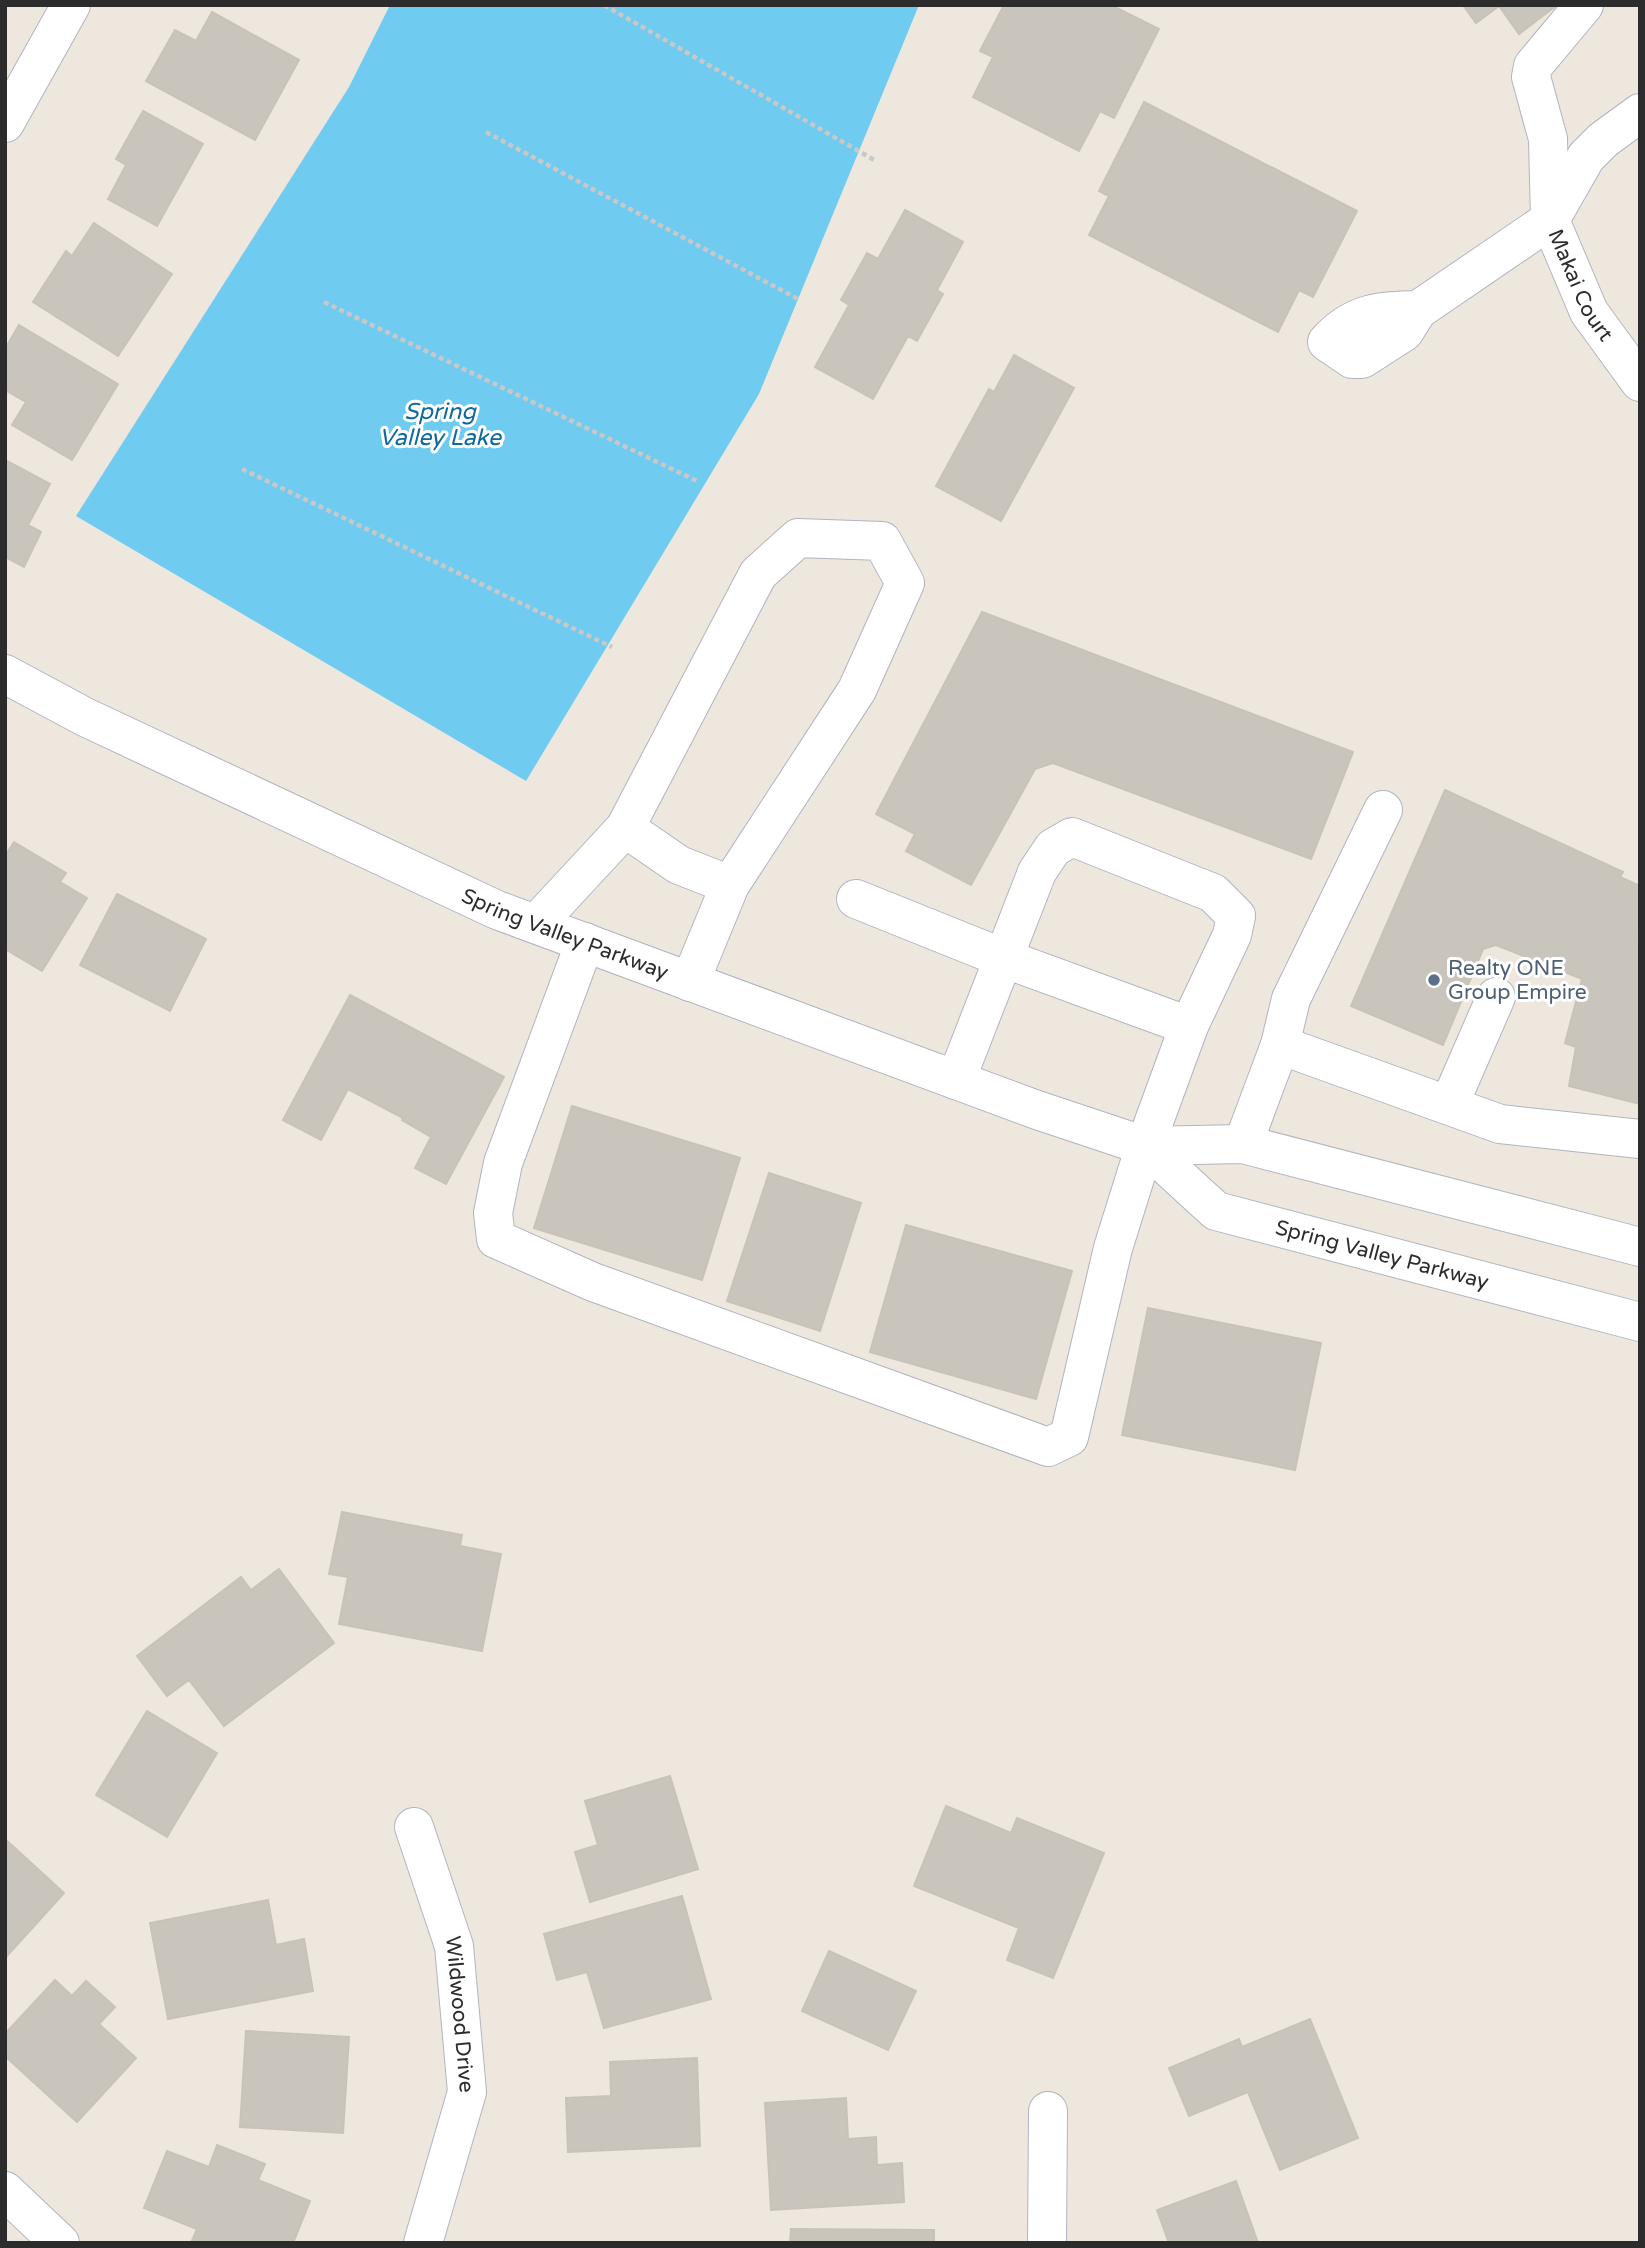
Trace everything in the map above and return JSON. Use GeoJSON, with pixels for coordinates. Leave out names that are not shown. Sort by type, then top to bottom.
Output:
{"type":"FeatureCollection","features":[{"type":"Feature","properties":{"kind":"street"},"geometry":{"type":"LineString","coordinates":[[5,123],[71,5]]}},
{"type":"Feature","properties":{"kind":"street"},"geometry":{"type":"LineString","coordinates":[[1550,220],[1548,139],[1531,78],[1533,66],[1584,5]]}},
{"type":"Feature","properties":{"kind":"street"},"geometry":{"type":"LineString","coordinates":[[1418,310],[1550,220],[1587,157],[1603,140],[1640,113]]}},
{"type":"Feature","properties":{"kind":"street","name":"Makai Court"},"geometry":{"type":"LineString","coordinates":[[1550,220],[1589,312],[1640,382]]}},
{"type":"Feature","properties":{"kind":"street"},"geometry":{"type":"LineString","coordinates":[[536,924],[625,828],[758,574],[797,537],[882,541],[905,583],[857,690],[730,885],[690,982]]}},
{"type":"Feature","properties":{"kind":"street","name":"Spring Valley Parkway"},"geometry":{"type":"LineString","coordinates":[[5,674],[110,729],[498,910],[956,1080],[1144,1146],[1243,1144],[1640,1247]]}},
{"type":"Feature","properties":{"kind":"street"},"geometry":{"type":"LineString","coordinates":[[1243,1144],[1280,1045],[1291,999],[1383,810]]}},
{"type":"Feature","properties":{"kind":"street"},"geometry":{"type":"LineString","coordinates":[[625,828],[679,865],[730,885]]}},
{"type":"Feature","properties":{"kind":"street"},"geometry":{"type":"LineString","coordinates":[[584,942],[503,1164],[493,1213],[496,1239],[593,1282],[1048,1447],[1069,1437],[1112,1248],[1144,1146],[1189,1026],[1232,935],[1236,916],[1213,893],[1072,837],[1053,848],[1037,872],[956,1080]]}},
{"type":"Feature","properties":{"kind":"street"},"geometry":{"type":"LineString","coordinates":[[856,899],[1003,958],[1189,1026]]}},
{"type":"Feature","properties":{"kind":"street"},"geometry":{"type":"LineString","coordinates":[[1449,1105],[1496,997]]}},
{"type":"Feature","properties":{"kind":"street"},"geometry":{"type":"LineString","coordinates":[[1280,1045],[1500,1124],[1640,1139]]}},
{"type":"Feature","properties":{"kind":"street","name":"Spring Valley Parkway"},"geometry":{"type":"LineString","coordinates":[[1144,1146],[1216,1211],[1640,1322]]}},
{"type":"Feature","properties":{"kind":"street","name":"Wildwood Drive"},"geometry":{"type":"LineString","coordinates":[[414,1827],[454,1946],[467,2092],[423,2243]]}},
{"type":"Feature","properties":{"kind":"street"},"geometry":{"type":"LineString","coordinates":[[1047,2243],[1048,2111]]}},
{"type":"Feature","properties":{"kind":"street"},"geometry":{"type":"LineString","coordinates":[[5,2191],[60,2243]]}},
{"type":"Feature","properties":{"kind":"path"},"geometry":{"type":"LineString","coordinates":[[604,5],[876,161]]}},
{"type":"Feature","properties":{"kind":"path"},"geometry":{"type":"LineString","coordinates":[[486,132],[798,299]]}},
{"type":"Feature","properties":{"kind":"path"},"geometry":{"type":"LineString","coordinates":[[324,302],[699,482]]}},
{"type":"Feature","properties":{"kind":"path"},"geometry":{"type":"LineString","coordinates":[[242,469],[612,648]]}},
{"type":"Feature","properties":{"kind":"water","name":"Spring Valley Lake"},"geometry":{"type":"Polygon","coordinates":[[[390,5],[919,5],[759,394],[526,781],[76,516],[349,87],[390,5]]]}},
{"type":"Feature","properties":{"kind":"building"},"geometry":{"type":"Polygon","coordinates":[[[1004,5],[1111,5],[1159,29],[1114,118],[1100,111],[1079,151],[973,97],[993,57],[980,51],[1004,5]]]}},
{"type":"Feature","properties":{"kind":"building"},"geometry":{"type":"Polygon","coordinates":[[[1463,5],[1557,5],[1519,34],[1499,6],[1476,23],[1463,5]]]}},
{"type":"Feature","properties":{"kind":"building"},"geometry":{"type":"Polygon","coordinates":[[[212,12],[299,60],[255,140],[146,81],[175,30],[196,41],[212,12]]]}},
{"type":"Feature","properties":{"kind":"building"},"geometry":{"type":"Polygon","coordinates":[[[1144,102],[1357,211],[1313,297],[1299,290],[1278,332],[1089,235],[1109,196],[1099,191],[1144,102]]]}},
{"type":"Feature","properties":{"kind":"building"},"geometry":{"type":"Polygon","coordinates":[[[143,111],[203,144],[157,226],[108,199],[126,165],[116,159],[143,111]]]}},
{"type":"Feature","properties":{"kind":"building"},"geometry":{"type":"Polygon","coordinates":[[[905,210],[963,242],[937,290],[943,294],[917,341],[908,336],[873,399],[815,367],[849,305],[841,300],[867,253],[878,259],[905,210]]]}},
{"type":"Feature","properties":{"kind":"building"},"geometry":{"type":"Polygon","coordinates":[[[94,223],[172,274],[118,356],[33,302],[66,251],[72,256],[94,223]]]}},
{"type":"Feature","properties":{"kind":"building"},"geometry":{"type":"Polygon","coordinates":[[[19,325],[118,384],[72,460],[12,425],[26,402],[5,390],[5,349],[19,325]]]}},
{"type":"Feature","properties":{"kind":"building"},"geometry":{"type":"Polygon","coordinates":[[[1014,355],[1074,388],[1001,521],[936,486],[989,389],[994,392],[1014,355]]]}},
{"type":"Feature","properties":{"kind":"building"},"geometry":{"type":"Polygon","coordinates":[[[5,460],[50,484],[28,525],[41,532],[24,567],[5,557],[5,460]]]}},
{"type":"Feature","properties":{"kind":"building"},"geometry":{"type":"Polygon","coordinates":[[[982,612],[1353,752],[1311,859],[1053,763],[1035,769],[971,885],[906,851],[915,834],[876,814],[982,612]]]}},
{"type":"Feature","properties":{"kind":"building"},"geometry":{"type":"Polygon","coordinates":[[[1445,790],[1623,872],[1620,877],[1640,886],[1640,930],[1636,937],[1640,938],[1640,1104],[1569,1086],[1576,1047],[1565,1043],[1582,979],[1496,945],[1483,949],[1443,1045],[1351,1006],[1445,790]]]}},
{"type":"Feature","properties":{"kind":"building"},"geometry":{"type":"Polygon","coordinates":[[[14,842],[66,873],[60,882],[87,898],[42,971],[5,949],[5,856],[14,842]]]}},
{"type":"Feature","properties":{"kind":"building"},"geometry":{"type":"Polygon","coordinates":[[[117,894],[206,939],[170,1011],[80,965],[117,894]]]}},
{"type":"Feature","properties":{"kind":"building"},"geometry":{"type":"Polygon","coordinates":[[[350,995],[504,1077],[446,1184],[415,1168],[431,1137],[402,1120],[403,1118],[348,1089],[321,1140],[283,1120],[350,995]]]}},
{"type":"Feature","properties":{"kind":"building"},"geometry":{"type":"Polygon","coordinates":[[[572,1106],[740,1158],[702,1280],[534,1228],[572,1106]]]}},
{"type":"Feature","properties":{"kind":"building"},"geometry":{"type":"Polygon","coordinates":[[[769,1173],[861,1203],[820,1331],[727,1301],[769,1173]]]}},
{"type":"Feature","properties":{"kind":"building"},"geometry":{"type":"Polygon","coordinates":[[[906,1225],[1072,1271],[1036,1399],[870,1352],[906,1225]]]}},
{"type":"Feature","properties":{"kind":"building"},"geometry":{"type":"Polygon","coordinates":[[[1148,1308],[1321,1343],[1295,1470],[1122,1435],[1148,1308]]]}},
{"type":"Feature","properties":{"kind":"building"},"geometry":{"type":"Polygon","coordinates":[[[342,1512],[462,1535],[460,1546],[501,1554],[482,1651],[339,1624],[348,1577],[329,1574],[342,1512]]]}},
{"type":"Feature","properties":{"kind":"building"},"geometry":{"type":"Polygon","coordinates":[[[279,1569],[334,1643],[224,1726],[189,1680],[167,1696],[137,1656],[241,1577],[251,1590],[279,1569]]]}},
{"type":"Feature","properties":{"kind":"building"},"geometry":{"type":"Polygon","coordinates":[[[147,1711],[217,1753],[167,1837],[96,1795],[147,1711]]]}},
{"type":"Feature","properties":{"kind":"building"},"geometry":{"type":"Polygon","coordinates":[[[670,1776],[698,1869],[590,1902],[575,1852],[598,1845],[585,1801],[670,1776]]]}},
{"type":"Feature","properties":{"kind":"building"},"geometry":{"type":"Polygon","coordinates":[[[946,1806],[1011,1833],[1017,1818],[1104,1853],[1053,1978],[1007,1960],[1019,1928],[914,1886],[946,1806]]]}},
{"type":"Feature","properties":{"kind":"building"},"geometry":{"type":"Polygon","coordinates":[[[5,1839],[64,1893],[6,1957],[5,1956],[5,1839]]]}},
{"type":"Feature","properties":{"kind":"building"},"geometry":{"type":"Polygon","coordinates":[[[682,1896],[711,1999],[604,2028],[587,1972],[557,1980],[544,1934],[682,1896]]]}},
{"type":"Feature","properties":{"kind":"building"},"geometry":{"type":"Polygon","coordinates":[[[268,1900],[276,1945],[304,1939],[313,1991],[168,2019],[150,1923],[268,1900]]]}},
{"type":"Feature","properties":{"kind":"building"},"geometry":{"type":"Polygon","coordinates":[[[829,1951],[916,1991],[888,2050],[802,2011],[829,1951]]]}},
{"type":"Feature","properties":{"kind":"building"},"geometry":{"type":"Polygon","coordinates":[[[55,1980],[72,1996],[86,1981],[115,2007],[99,2024],[136,2058],[77,2122],[5,2056],[5,2034],[55,1980]]]}},
{"type":"Feature","properties":{"kind":"building"},"geometry":{"type":"Polygon","coordinates":[[[1310,2019],[1358,2138],[1280,2170],[1248,2092],[1189,2116],[1169,2068],[1239,2039],[1242,2047],[1310,2019]]]}},
{"type":"Feature","properties":{"kind":"building"},"geometry":{"type":"Polygon","coordinates":[[[246,2031],[349,2037],[343,2133],[240,2127],[246,2031]]]}},
{"type":"Feature","properties":{"kind":"building"},"geometry":{"type":"Polygon","coordinates":[[[697,2058],[700,2146],[568,2152],[566,2098],[611,2096],[610,2062],[697,2058]]]}},
{"type":"Feature","properties":{"kind":"building"},"geometry":{"type":"Polygon","coordinates":[[[846,2098],[848,2139],[876,2137],[877,2165],[902,2163],[904,2202],[771,2210],[765,2103],[846,2098]]]}},
{"type":"Feature","properties":{"kind":"building"},"geometry":{"type":"Polygon","coordinates":[[[217,2145],[265,2164],[258,2180],[310,2201],[293,2243],[191,2243],[197,2229],[144,2208],[167,2151],[209,2167],[217,2145]]]}},
{"type":"Feature","properties":{"kind":"building"},"geometry":{"type":"Polygon","coordinates":[[[1236,2181],[1258,2243],[1169,2243],[1157,2210],[1236,2181]]]}},
{"type":"Feature","properties":{"kind":"building"},"geometry":{"type":"Polygon","coordinates":[[[791,2229],[934,2230],[934,2243],[790,2243],[791,2229]]]}},
{"type":"Feature","properties":{"kind":"place","name":"Realty ONE Group Empire"},"geometry":{"type":"Point","coordinates":[1434,980]}}]}
